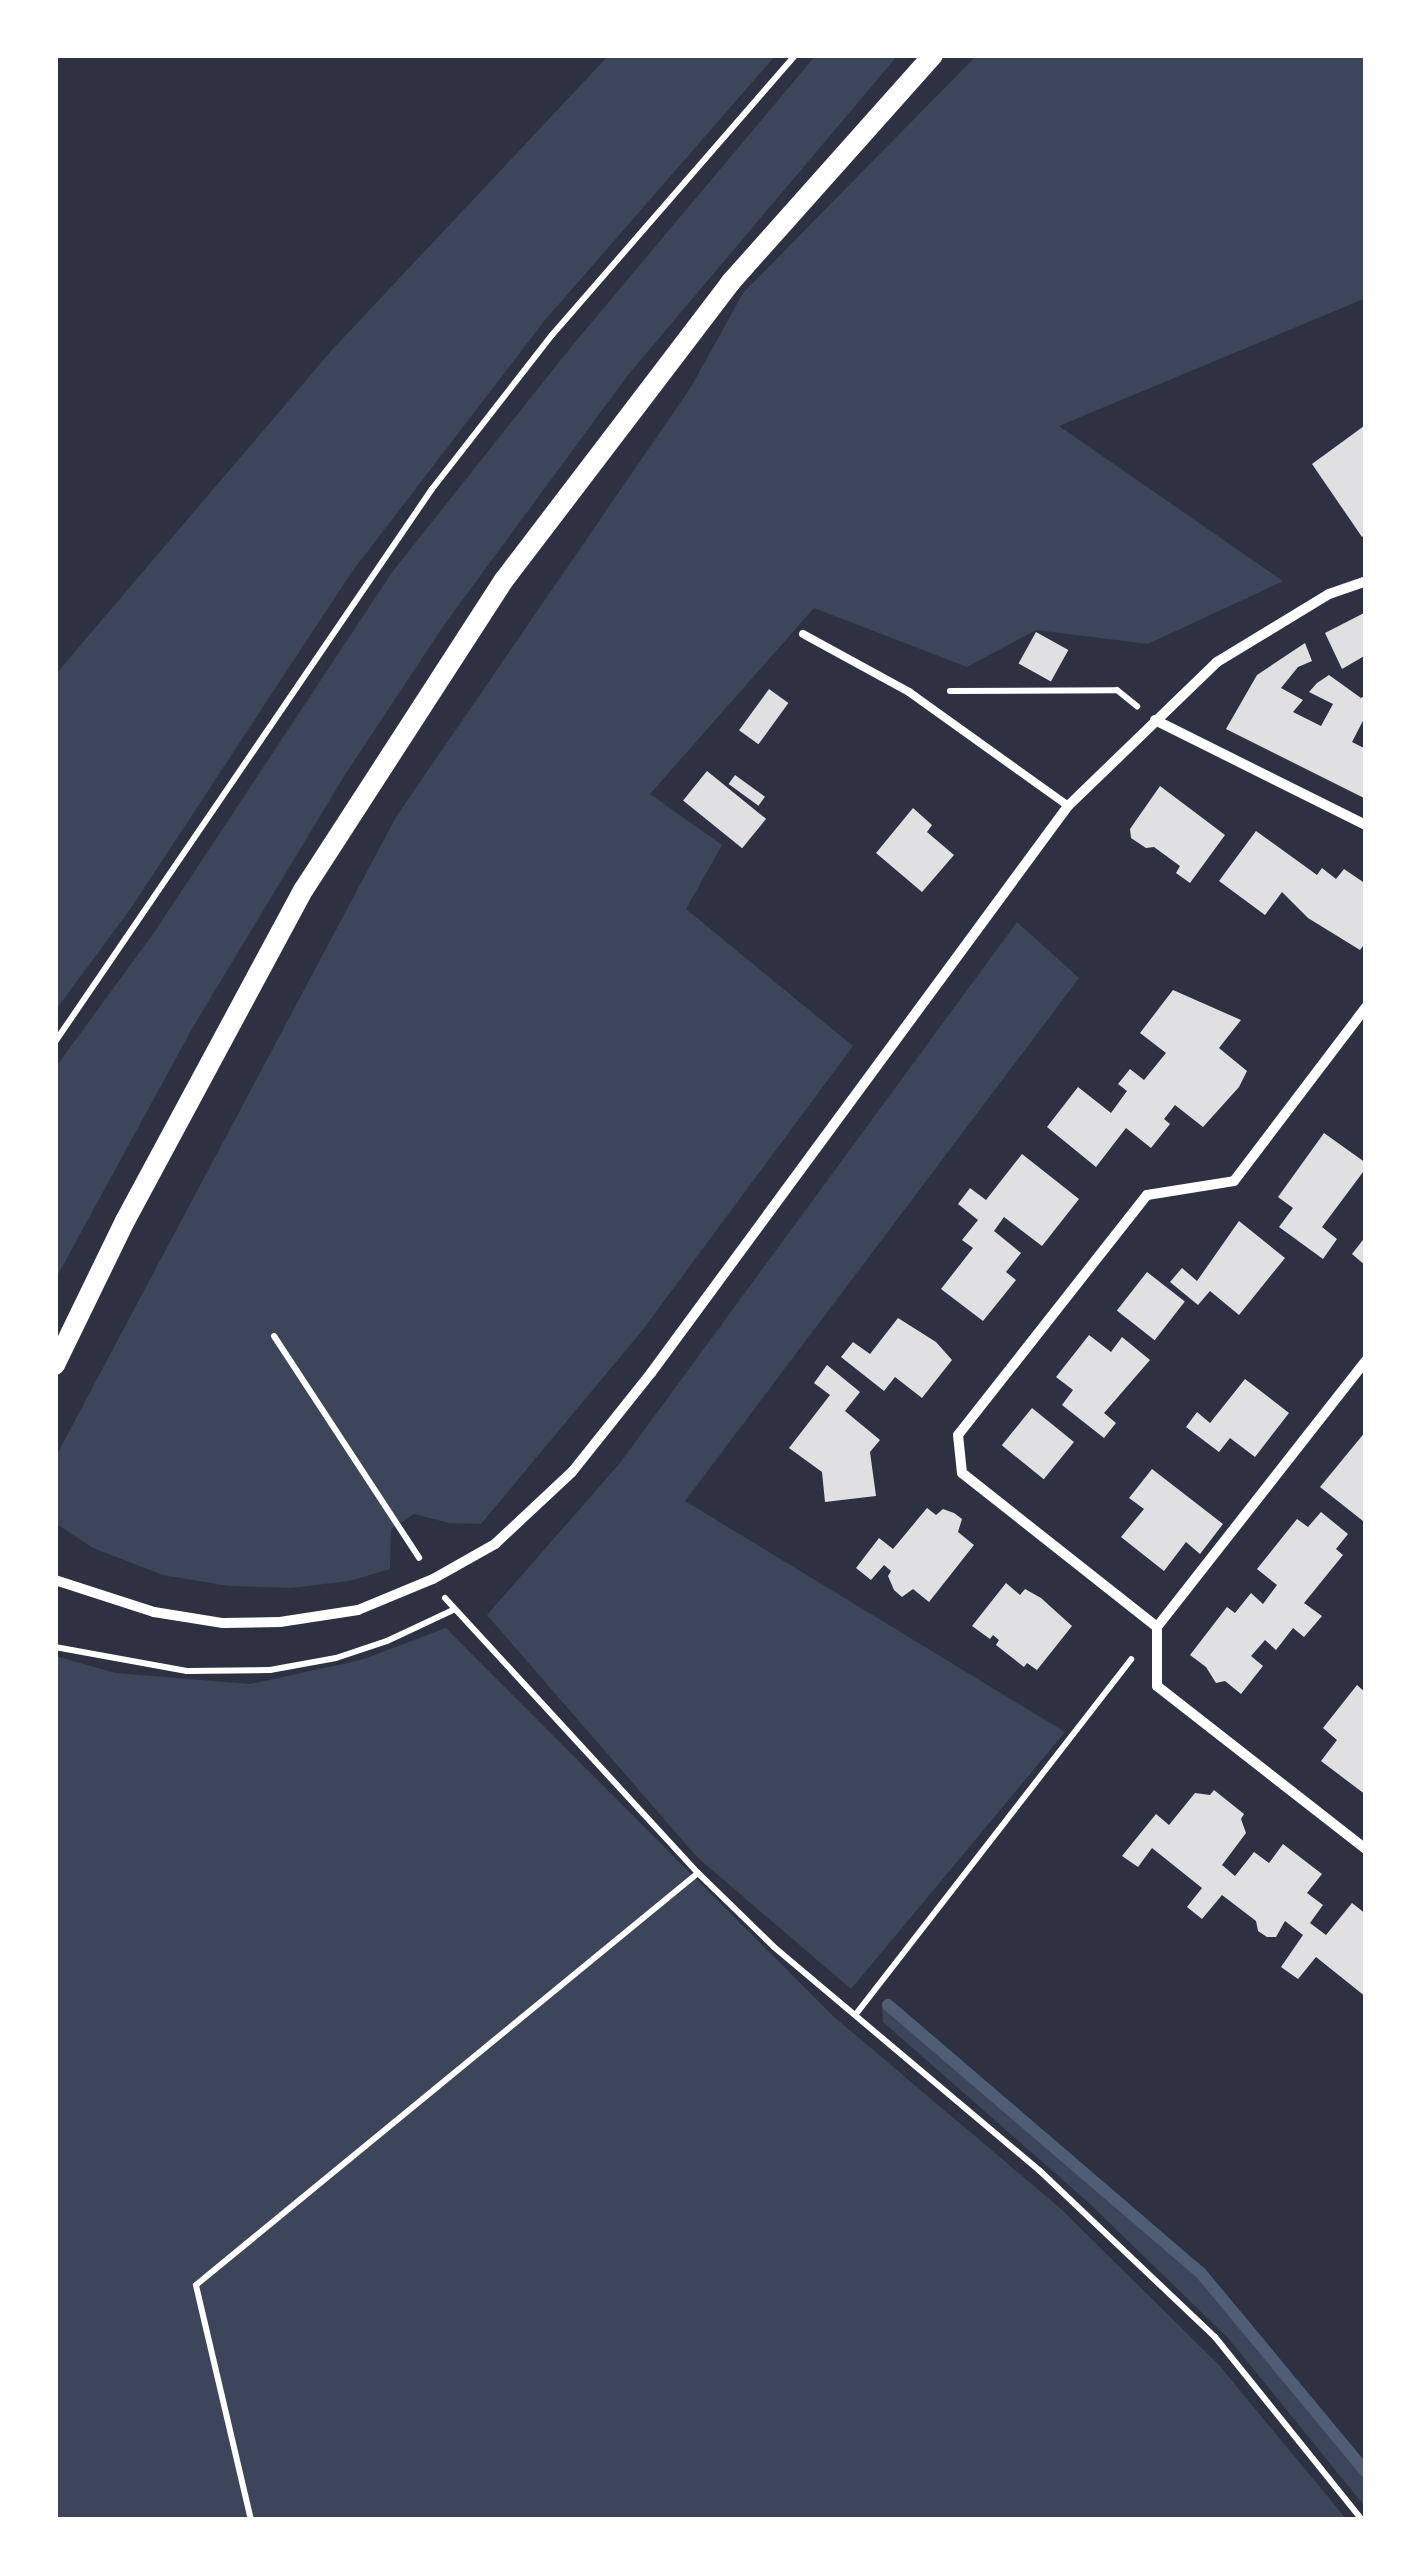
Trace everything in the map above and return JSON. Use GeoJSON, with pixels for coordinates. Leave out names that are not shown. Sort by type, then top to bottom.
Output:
{"type":"FeatureCollection","features":[{"type":"Feature","properties":{"kind":"main road"},"geometry":{"type":"LineString","coordinates":[[55,1364],[304,888],[504,580],[730,283],[933,55]]}},
{"type":"Feature","properties":{"kind":"street"},"geometry":{"type":"LineString","coordinates":[[55,1580],[154,1612],[252,1624],[358,1610],[433,1579],[494,1544],[572,1472],[829,1136],[1068,806],[1217,662],[1328,594],[1366,581]]}},
{"type":"Feature","properties":{"kind":"street"},"geometry":{"type":"LineString","coordinates":[[1155,720],[1366,825]]}},
{"type":"Feature","properties":{"kind":"street"},"geometry":{"type":"LineString","coordinates":[[1157,1626],[962,1473],[958,1435],[1147,1195],[1234,1181],[1366,1008]]}},
{"type":"Feature","properties":{"kind":"street"},"geometry":{"type":"LineString","coordinates":[[1366,1360],[1157,1626],[1158,1686],[1366,1849]]}},
{"type":"Feature","properties":{"kind":"lane"},"geometry":{"type":"LineString","coordinates":[[803,634],[909,692],[1068,806]]}},
{"type":"Feature","properties":{"kind":"path"},"geometry":{"type":"LineString","coordinates":[[55,1042],[432,489],[552,335],[795,55]]}},
{"type":"Feature","properties":{"kind":"path"},"geometry":{"type":"LineString","coordinates":[[909,692],[1117,690],[1155,720]]}},
{"type":"Feature","properties":{"kind":"path"},"geometry":{"type":"LineString","coordinates":[[274,1336],[433,1579]]}},
{"type":"Feature","properties":{"kind":"path"},"geometry":{"type":"LineString","coordinates":[[55,1648],[187,1672],[270,1670],[336,1658],[387,1642],[453,1610],[698,1873],[774,1947],[1040,2171],[1215,2337],[1362,2520]]}},
{"type":"Feature","properties":{"kind":"path"},"geometry":{"type":"LineString","coordinates":[[856,2014],[1157,1626]]}},
{"type":"Feature","properties":{"kind":"path"},"geometry":{"type":"LineString","coordinates":[[251,2520],[196,2286],[698,1873]]}},
{"type":"Feature","properties":{"kind":"shaded area"},"geometry":{"type":"Polygon","coordinates":[[[609,55],[776,55],[545,320],[351,573],[131,908],[55,1011],[55,675],[331,351],[609,55]]]}},
{"type":"Feature","properties":{"kind":"shaded area"},"geometry":{"type":"Polygon","coordinates":[[[816,55],[898,55],[628,375],[444,625],[346,773],[193,1027],[55,1280],[55,1068],[153,934],[393,571],[571,347],[816,55]]]}},
{"type":"Feature","properties":{"kind":"shaded area"},"geometry":{"type":"Polygon","coordinates":[[[977,55],[1366,55],[1366,298],[1059,426],[1283,581],[1148,644],[1036,630],[967,667],[814,608],[650,794],[722,845],[686,909],[853,1046],[641,1332],[481,1524],[449,1523],[414,1514],[391,1529],[390,1569],[349,1581],[291,1588],[229,1586],[163,1575],[93,1548],[55,1523],[55,1458],[396,817],[691,387],[743,293],[977,55]]]}},
{"type":"Feature","properties":{"kind":"shaded area"},"geometry":{"type":"Polygon","coordinates":[[[1017,922],[1079,978],[685,1501],[1065,1732],[851,1989],[697,1857],[487,1615],[620,1463],[1017,922]]]}},
{"type":"Feature","properties":{"kind":"shaded area"},"geometry":{"type":"Polygon","coordinates":[[[446,1628],[833,2016],[1060,2208],[1219,2365],[1347,2520],[55,2520],[55,1656],[116,1673],[250,1684],[361,1660],[446,1628]]]}},
{"type":"Feature","properties":{"kind":"shaded area"},"geometry":{"type":"Polygon","coordinates":[[[882,2007],[1195,2272],[1366,2479],[1366,2508],[1229,2339],[1088,2202],[883,2022],[882,2007]]]}},
{"type":"Feature","properties":{"kind":"building"},"geometry":{"type":"Polygon","coordinates":[[[1364,426],[1366,534],[1362,537],[1312,464],[1364,426]]]}},
{"type":"Feature","properties":{"kind":"building"},"geometry":{"type":"Polygon","coordinates":[[[1366,612],[1366,655],[1342,669],[1325,633],[1366,612]]]}},
{"type":"Feature","properties":{"kind":"building"},"geometry":{"type":"Polygon","coordinates":[[[1036,632],[1068,650],[1051,681],[1019,663],[1036,632]]]}},
{"type":"Feature","properties":{"kind":"building"},"geometry":{"type":"Polygon","coordinates":[[[1305,643],[1312,661],[1298,667],[1281,688],[1303,700],[1293,712],[1321,726],[1333,704],[1309,692],[1317,683],[1329,675],[1361,698],[1366,695],[1366,715],[1352,742],[1366,749],[1366,799],[1226,729],[1257,675],[1305,643]]]}},
{"type":"Feature","properties":{"kind":"building"},"geometry":{"type":"Polygon","coordinates":[[[769,689],[788,703],[758,744],[739,730],[769,689]]]}},
{"type":"Feature","properties":{"kind":"building"},"geometry":{"type":"Polygon","coordinates":[[[707,771],[766,819],[742,848],[683,801],[707,771]]]}},
{"type":"Feature","properties":{"kind":"building"},"geometry":{"type":"Polygon","coordinates":[[[735,775],[765,797],[758,806],[729,784],[735,775]]]}},
{"type":"Feature","properties":{"kind":"building"},"geometry":{"type":"Polygon","coordinates":[[[1160,786],[1225,835],[1190,883],[1176,873],[1180,866],[1154,847],[1146,848],[1131,838],[1130,829],[1160,786]]]}},
{"type":"Feature","properties":{"kind":"building"},"geometry":{"type":"Polygon","coordinates":[[[913,808],[932,825],[927,832],[954,855],[922,892],[876,853],[913,808]]]}},
{"type":"Feature","properties":{"kind":"building"},"geometry":{"type":"Polygon","coordinates":[[[1256,831],[1317,875],[1322,868],[1336,879],[1344,869],[1366,884],[1366,942],[1360,950],[1308,918],[1282,892],[1265,915],[1219,881],[1256,831]]]}},
{"type":"Feature","properties":{"kind":"building"},"geometry":{"type":"Polygon","coordinates":[[[1173,990],[1241,1020],[1219,1048],[1247,1071],[1239,1087],[1203,1127],[1175,1105],[1164,1119],[1170,1124],[1151,1148],[1126,1128],[1096,1167],[1047,1127],[1078,1087],[1111,1113],[1127,1091],[1118,1084],[1130,1069],[1144,1080],[1166,1053],[1140,1033],[1173,990]]]}},
{"type":"Feature","properties":{"kind":"building"},"geometry":{"type":"Polygon","coordinates":[[[1324,1133],[1366,1163],[1366,1168],[1322,1227],[1337,1239],[1323,1259],[1279,1227],[1293,1208],[1278,1197],[1324,1133]]]}},
{"type":"Feature","properties":{"kind":"building"},"geometry":{"type":"Polygon","coordinates":[[[1022,1154],[1079,1199],[1042,1246],[1004,1217],[994,1231],[1021,1253],[1006,1272],[1016,1280],[983,1321],[941,1289],[973,1248],[962,1240],[978,1220],[958,1204],[970,1188],[986,1200],[1022,1154]]]}},
{"type":"Feature","properties":{"kind":"building"},"geometry":{"type":"Polygon","coordinates":[[[1239,1221],[1285,1258],[1239,1315],[1210,1291],[1198,1305],[1170,1282],[1182,1268],[1197,1281],[1239,1221]]]}},
{"type":"Feature","properties":{"kind":"building"},"geometry":{"type":"Polygon","coordinates":[[[1366,1236],[1366,1266],[1352,1254],[1366,1236]]]}},
{"type":"Feature","properties":{"kind":"building"},"geometry":{"type":"Polygon","coordinates":[[[1147,1272],[1185,1302],[1155,1340],[1117,1311],[1147,1272]]]}},
{"type":"Feature","properties":{"kind":"building"},"geometry":{"type":"Polygon","coordinates":[[[898,1318],[936,1342],[952,1360],[922,1398],[895,1377],[884,1391],[841,1357],[853,1342],[870,1354],[898,1318]]]}},
{"type":"Feature","properties":{"kind":"building"},"geometry":{"type":"Polygon","coordinates":[[[1089,1335],[1111,1352],[1122,1337],[1150,1360],[1104,1413],[1116,1423],[1104,1438],[1062,1405],[1073,1390],[1056,1377],[1089,1335]]]}},
{"type":"Feature","properties":{"kind":"building"},"geometry":{"type":"Polygon","coordinates":[[[827,1365],[860,1392],[845,1411],[880,1440],[870,1452],[876,1496],[825,1502],[822,1472],[789,1448],[830,1395],[814,1383],[827,1365]]]}},
{"type":"Feature","properties":{"kind":"building"},"geometry":{"type":"Polygon","coordinates":[[[1245,1379],[1289,1413],[1255,1457],[1230,1438],[1219,1452],[1186,1427],[1197,1412],[1210,1423],[1245,1379]]]}},
{"type":"Feature","properties":{"kind":"building"},"geometry":{"type":"Polygon","coordinates":[[[1032,1408],[1074,1442],[1044,1479],[1002,1445],[1032,1408]]]}},
{"type":"Feature","properties":{"kind":"building"},"geometry":{"type":"Polygon","coordinates":[[[1366,1431],[1366,1518],[1363,1521],[1320,1487],[1366,1431]]]}},
{"type":"Feature","properties":{"kind":"building"},"geometry":{"type":"Polygon","coordinates":[[[1152,1469],[1223,1524],[1200,1554],[1186,1542],[1164,1571],[1121,1537],[1144,1509],[1129,1498],[1152,1469]]]}},
{"type":"Feature","properties":{"kind":"building"},"geometry":{"type":"Polygon","coordinates":[[[927,1508],[936,1515],[943,1509],[962,1519],[958,1532],[974,1545],[929,1602],[913,1589],[902,1597],[894,1590],[888,1576],[891,1571],[884,1565],[871,1580],[856,1568],[879,1538],[893,1549],[927,1508]]]}},
{"type":"Feature","properties":{"kind":"building"},"geometry":{"type":"Polygon","coordinates":[[[1321,1512],[1348,1534],[1336,1549],[1343,1555],[1304,1603],[1322,1616],[1304,1637],[1293,1628],[1276,1650],[1265,1640],[1251,1656],[1263,1666],[1241,1694],[1225,1681],[1216,1683],[1206,1667],[1190,1655],[1227,1607],[1235,1613],[1251,1593],[1263,1604],[1277,1585],[1257,1569],[1297,1519],[1308,1527],[1321,1512]]]}},
{"type":"Feature","properties":{"kind":"building"},"geometry":{"type":"Polygon","coordinates":[[[1006,1583],[1020,1595],[1025,1589],[1041,1598],[1072,1626],[1037,1670],[1027,1663],[1024,1667],[996,1645],[999,1640],[993,1635],[990,1639],[972,1626],[1006,1583]]]}},
{"type":"Feature","properties":{"kind":"building"},"geometry":{"type":"Polygon","coordinates":[[[1357,1685],[1366,1693],[1366,1795],[1321,1761],[1337,1740],[1323,1728],[1357,1685]]]}},
{"type":"Feature","properties":{"kind":"building"},"geometry":{"type":"Polygon","coordinates":[[[1214,1790],[1244,1814],[1241,1819],[1246,1833],[1222,1865],[1235,1876],[1254,1852],[1269,1863],[1283,1844],[1322,1874],[1307,1893],[1323,1905],[1310,1923],[1326,1935],[1352,1903],[1366,1914],[1366,1997],[1316,1957],[1298,1979],[1281,1967],[1303,1935],[1285,1921],[1276,1937],[1267,1937],[1258,1931],[1256,1921],[1222,1895],[1202,1919],[1187,1907],[1202,1888],[1152,1848],[1138,1867],[1122,1856],[1156,1814],[1169,1825],[1195,1793],[1210,1795],[1214,1790]]]}},
{"type":"Feature","properties":{"kind":"waterway"},"geometry":{"type":"LineString","coordinates":[[888,2005],[1200,2272],[1366,2472]]}}]}
